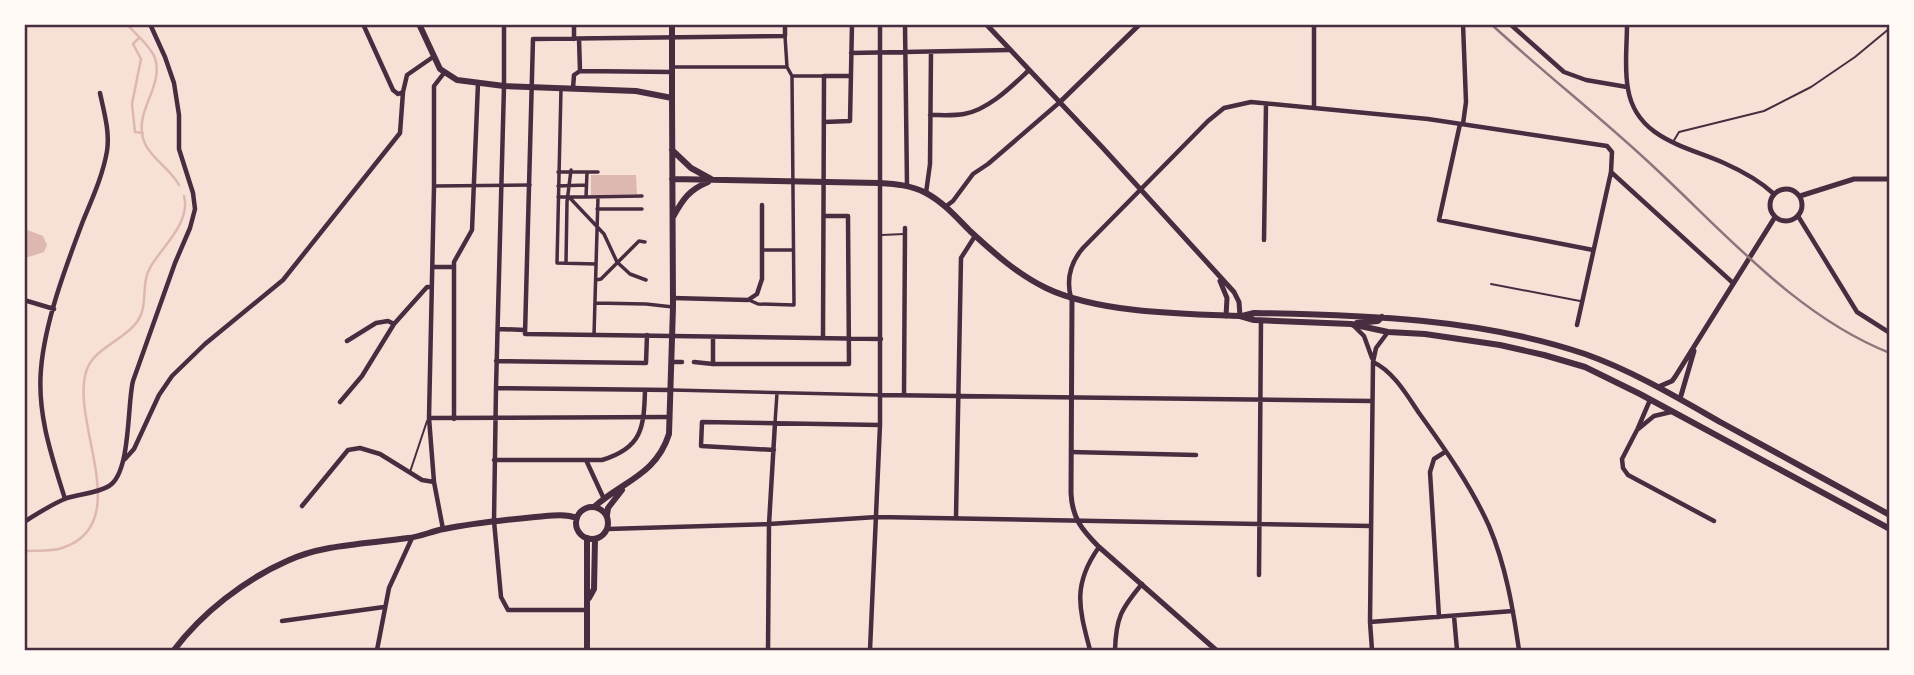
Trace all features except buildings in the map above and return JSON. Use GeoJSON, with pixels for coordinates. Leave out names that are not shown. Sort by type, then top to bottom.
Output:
{"type":"FeatureCollection","features":[{"type":"Feature","properties":{"kind":"main road"},"geometry":{"type":"LineString","coordinates":[[419,24],[433,57],[444,73],[457,80],[504,86],[636,92],[672,98]]}},
{"type":"Feature","properties":{"kind":"main road"},"geometry":{"type":"LineString","coordinates":[[626,486],[612,501],[607,515],[608,529],[603,536],[586,538],[578,530],[577,518],[583,509],[594,507],[639,477],[657,458],[668,438],[671,417],[673,307],[672,24]]}},
{"type":"Feature","properties":{"kind":"main road"},"geometry":{"type":"LineString","coordinates":[[672,149],[691,168],[713,179]]}},
{"type":"Feature","properties":{"kind":"main road"},"geometry":{"type":"LineString","coordinates":[[672,179],[879,183],[907,186],[926,193],[945,206],[1012,268],[1045,288],[1072,299],[1098,305],[1226,316],[1259,313],[1382,317],[1491,332],[1557,345],[1588,355],[1658,387],[1889,515]]}},
{"type":"Feature","properties":{"kind":"main road"},"geometry":{"type":"LineString","coordinates":[[672,219],[692,188],[713,179]]}},
{"type":"Feature","properties":{"kind":"main road"},"geometry":{"type":"LineString","coordinates":[[1240,316],[1261,320],[1352,324],[1378,321],[1382,317]]}},
{"type":"Feature","properties":{"kind":"main road"},"geometry":{"type":"LineString","coordinates":[[1352,324],[1388,332],[1426,334],[1500,345],[1585,368],[1650,400],[1889,529]]}},
{"type":"Feature","properties":{"kind":"main road"},"geometry":{"type":"LineString","coordinates":[[1650,400],[1658,387]]}},
{"type":"Feature","properties":{"kind":"main road"},"geometry":{"type":"LineString","coordinates":[[1672,412],[1680,399]]}},
{"type":"Feature","properties":{"kind":"main road"},"geometry":{"type":"LineString","coordinates":[[594,507],[607,515]]}},
{"type":"Feature","properties":{"kind":"main road"},"geometry":{"type":"LineString","coordinates":[[174,650],[197,624],[224,600],[288,560],[325,550],[412,538],[443,529],[494,521],[565,515],[577,518]]}},
{"type":"Feature","properties":{"kind":"main road"},"geometry":{"type":"LineString","coordinates":[[586,538],[587,650]]}},
{"type":"Feature","properties":{"kind":"main road"},"geometry":{"type":"LineString","coordinates":[[588,599],[594,589],[595,539]]}},
{"type":"Feature","properties":{"kind":"street"},"geometry":{"type":"LineString","coordinates":[[123,462],[133,381],[195,209],[193,192],[179,149],[179,115],[174,83],[150,24]]}},
{"type":"Feature","properties":{"kind":"street"},"geometry":{"type":"LineString","coordinates":[[363,24],[393,90],[398,94],[402,92]]}},
{"type":"Feature","properties":{"kind":"street"},"geometry":{"type":"LineString","coordinates":[[503,24],[504,86],[494,460],[494,521],[501,597],[508,610],[586,610]]}},
{"type":"Feature","properties":{"kind":"street"},"geometry":{"type":"LineString","coordinates":[[574,24],[580,71]]}},
{"type":"Feature","properties":{"kind":"street"},"geometry":{"type":"LineString","coordinates":[[673,298],[748,300],[758,304],[794,305],[792,76],[787,67],[785,24]]}},
{"type":"Feature","properties":{"kind":"street"},"geometry":{"type":"LineString","coordinates":[[824,122],[850,121],[852,24]]}},
{"type":"Feature","properties":{"kind":"street"},"geometry":{"type":"LineString","coordinates":[[870,650],[880,425],[880,24]]}},
{"type":"Feature","properties":{"kind":"street"},"geometry":{"type":"LineString","coordinates":[[905,24],[907,186]]}},
{"type":"Feature","properties":{"kind":"street"},"geometry":{"type":"LineString","coordinates":[[986,24],[1237,297],[1240,316]]}},
{"type":"Feature","properties":{"kind":"street"},"geometry":{"type":"LineString","coordinates":[[945,206],[953,201],[973,174],[1060,102],[1140,24]]}},
{"type":"Feature","properties":{"kind":"street"},"geometry":{"type":"LineString","coordinates":[[1314,24],[1314,108]]}},
{"type":"Feature","properties":{"kind":"street"},"geometry":{"type":"LineString","coordinates":[[1463,24],[1466,102],[1439,220],[1593,250]]}},
{"type":"Feature","properties":{"kind":"street"},"geometry":{"type":"LineString","coordinates":[[1510,24],[1564,72],[1586,80],[1627,87]]}},
{"type":"Feature","properties":{"kind":"street"},"geometry":{"type":"LineString","coordinates":[[1627,24],[1627,87],[1644,124],[1673,143],[1746,173],[1774,194]]}},
{"type":"Feature","properties":{"kind":"street"},"geometry":{"type":"LineString","coordinates":[[525,332],[533,39],[785,36]]}},
{"type":"Feature","properties":{"kind":"street"},"geometry":{"type":"LineString","coordinates":[[851,53],[1009,50]]}},
{"type":"Feature","properties":{"kind":"street"},"geometry":{"type":"LineString","coordinates":[[926,193],[930,164],[931,52]]}},
{"type":"Feature","properties":{"kind":"street"},"geometry":{"type":"LineString","coordinates":[[24,522],[65,499],[109,486],[134,449],[159,396],[172,376],[205,344],[283,280],[400,133],[402,92],[407,75],[433,57]]}},
{"type":"Feature","properties":{"kind":"street"},"geometry":{"type":"LineString","coordinates":[[573,89],[574,75],[580,71],[787,67]]}},
{"type":"Feature","properties":{"kind":"street"},"geometry":{"type":"LineString","coordinates":[[930,115],[964,114],[975,110],[1003,93],[1028,71]]}},
{"type":"Feature","properties":{"kind":"street"},"geometry":{"type":"LineString","coordinates":[[443,529],[434,481],[429,418],[434,86],[444,73]]}},
{"type":"Feature","properties":{"kind":"street"},"geometry":{"type":"LineString","coordinates":[[792,76],[850,76]]}},
{"type":"Feature","properties":{"kind":"street"},"geometry":{"type":"LineString","coordinates":[[824,76],[824,338]]}},
{"type":"Feature","properties":{"kind":"street"},"geometry":{"type":"LineString","coordinates":[[454,419],[454,267],[472,230],[478,83]]}},
{"type":"Feature","properties":{"kind":"street"},"geometry":{"type":"LineString","coordinates":[[561,89],[557,263],[596,264]]}},
{"type":"Feature","properties":{"kind":"street"},"geometry":{"type":"LineString","coordinates":[[65,499],[49,448],[41,399],[42,357],[54,309],[108,150],[107,127],[100,93]]}},
{"type":"Feature","properties":{"kind":"street"},"geometry":{"type":"LineString","coordinates":[[1216,650],[1099,547],[1075,519],[1072,506],[1072,299],[1068,288],[1070,270],[1077,254],[1208,121],[1224,108],[1251,102],[1389,114],[1606,146],[1612,152],[1611,172],[1577,325]]}},
{"type":"Feature","properties":{"kind":"street"},"geometry":{"type":"LineString","coordinates":[[1264,240],[1266,104]]}},
{"type":"Feature","properties":{"kind":"street"},"geometry":{"type":"LineString","coordinates":[[566,263],[571,171]]}},
{"type":"Feature","properties":{"kind":"street"},"geometry":{"type":"LineString","coordinates":[[558,172],[598,172]]}},
{"type":"Feature","properties":{"kind":"street"},"geometry":{"type":"LineString","coordinates":[[586,197],[587,172]]}},
{"type":"Feature","properties":{"kind":"street"},"geometry":{"type":"LineString","coordinates":[[1611,172],[1733,283]]}},
{"type":"Feature","properties":{"kind":"street"},"geometry":{"type":"LineString","coordinates":[[1800,196],[1854,179],[1889,179]]}},
{"type":"Feature","properties":{"kind":"street"},"geometry":{"type":"LineString","coordinates":[[434,186],[530,185]]}},
{"type":"Feature","properties":{"kind":"street"},"geometry":{"type":"LineString","coordinates":[[558,186],[586,185]]}},
{"type":"Feature","properties":{"kind":"street"},"geometry":{"type":"LineString","coordinates":[[1789,188],[1800,196],[1802,209],[1798,216],[1787,221],[1775,217],[1770,204],[1778,190],[1789,188]]}},
{"type":"Feature","properties":{"kind":"street"},"geometry":{"type":"LineString","coordinates":[[558,197],[642,196]]}},
{"type":"Feature","properties":{"kind":"street"},"geometry":{"type":"LineString","coordinates":[[569,197],[604,234],[617,262],[630,274],[646,279]]}},
{"type":"Feature","properties":{"kind":"street"},"geometry":{"type":"LineString","coordinates":[[594,335],[598,197]]}},
{"type":"Feature","properties":{"kind":"street"},"geometry":{"type":"LineString","coordinates":[[625,197],[625,209]]}},
{"type":"Feature","properties":{"kind":"street"},"geometry":{"type":"LineString","coordinates":[[748,300],[757,293],[761,285],[762,205]]}},
{"type":"Feature","properties":{"kind":"street"},"geometry":{"type":"LineString","coordinates":[[597,209],[642,209]]}},
{"type":"Feature","properties":{"kind":"street"},"geometry":{"type":"LineString","coordinates":[[694,362],[849,365],[848,216],[825,216]]}},
{"type":"Feature","properties":{"kind":"street"},"geometry":{"type":"LineString","coordinates":[[1798,216],[1857,312],[1889,333]]}},
{"type":"Feature","properties":{"kind":"street"},"geometry":{"type":"LineString","coordinates":[[1658,387],[1672,382],[1775,217]]}},
{"type":"Feature","properties":{"kind":"street"},"geometry":{"type":"LineString","coordinates":[[904,395],[905,231]]}},
{"type":"Feature","properties":{"kind":"street"},"geometry":{"type":"LineString","coordinates":[[956,517],[961,258],[975,235]]}},
{"type":"Feature","properties":{"kind":"street"},"geometry":{"type":"LineString","coordinates":[[596,280],[601,279],[639,241],[645,242]]}},
{"type":"Feature","properties":{"kind":"street"},"geometry":{"type":"LineString","coordinates":[[762,250],[793,250]]}},
{"type":"Feature","properties":{"kind":"street"},"geometry":{"type":"LineString","coordinates":[[432,267],[454,267]]}},
{"type":"Feature","properties":{"kind":"street"},"geometry":{"type":"LineString","coordinates":[[1217,275],[1227,298],[1226,316]]}},
{"type":"Feature","properties":{"kind":"street"},"geometry":{"type":"LineString","coordinates":[[340,402],[362,376],[394,324],[427,287],[431,287]]}},
{"type":"Feature","properties":{"kind":"street"},"geometry":{"type":"LineString","coordinates":[[24,300],[54,309]]}},
{"type":"Feature","properties":{"kind":"street"},"geometry":{"type":"LineString","coordinates":[[595,303],[673,307]]}},
{"type":"Feature","properties":{"kind":"street"},"geometry":{"type":"LineString","coordinates":[[1259,575],[1261,320]]}},
{"type":"Feature","properties":{"kind":"street"},"geometry":{"type":"LineString","coordinates":[[347,341],[376,323],[388,321],[394,324]]}},
{"type":"Feature","properties":{"kind":"street"},"geometry":{"type":"LineString","coordinates":[[1352,324],[1364,337],[1373,362],[1387,370],[1475,498],[1490,528],[1504,572],[1519,650]]}},
{"type":"Feature","properties":{"kind":"street"},"geometry":{"type":"LineString","coordinates":[[498,329],[594,335],[881,338]]}},
{"type":"Feature","properties":{"kind":"street"},"geometry":{"type":"LineString","coordinates":[[1372,650],[1373,362],[1376,348],[1388,332]]}},
{"type":"Feature","properties":{"kind":"street"},"geometry":{"type":"LineString","coordinates":[[496,361],[646,363],[647,335]]}},
{"type":"Feature","properties":{"kind":"street"},"geometry":{"type":"LineString","coordinates":[[713,337],[713,364]]}},
{"type":"Feature","properties":{"kind":"street"},"geometry":{"type":"LineString","coordinates":[[1680,399],[1696,344]]}},
{"type":"Feature","properties":{"kind":"street"},"geometry":{"type":"LineString","coordinates":[[672,362],[681,362]]}},
{"type":"Feature","properties":{"kind":"street"},"geometry":{"type":"LineString","coordinates":[[495,388],[957,397],[1372,401]]}},
{"type":"Feature","properties":{"kind":"street"},"geometry":{"type":"LineString","coordinates":[[494,460],[602,460],[617,456],[629,448],[638,436],[645,417],[645,390]]}},
{"type":"Feature","properties":{"kind":"street"},"geometry":{"type":"LineString","coordinates":[[768,650],[769,524],[777,393]]}},
{"type":"Feature","properties":{"kind":"street"},"geometry":{"type":"LineString","coordinates":[[1650,400],[1622,460],[1623,468],[1628,475],[1714,521]]}},
{"type":"Feature","properties":{"kind":"street"},"geometry":{"type":"LineString","coordinates":[[1637,430],[1654,416],[1672,412]]}},
{"type":"Feature","properties":{"kind":"street"},"geometry":{"type":"LineString","coordinates":[[429,418],[671,417]]}},
{"type":"Feature","properties":{"kind":"street"},"geometry":{"type":"LineString","coordinates":[[774,450],[701,446],[702,422],[880,425]]}},
{"type":"Feature","properties":{"kind":"street"},"geometry":{"type":"LineString","coordinates":[[302,506],[348,450],[360,448],[380,454],[422,480],[434,481]]}},
{"type":"Feature","properties":{"kind":"street"},"geometry":{"type":"LineString","coordinates":[[1072,452],[1196,455]]}},
{"type":"Feature","properties":{"kind":"street"},"geometry":{"type":"LineString","coordinates":[[1439,617],[1430,472],[1434,460],[1445,452]]}},
{"type":"Feature","properties":{"kind":"street"},"geometry":{"type":"LineString","coordinates":[[586,460],[604,499]]}},
{"type":"Feature","properties":{"kind":"street"},"geometry":{"type":"LineString","coordinates":[[608,529],[769,524],[877,517],[1371,526]]}},
{"type":"Feature","properties":{"kind":"street"},"geometry":{"type":"LineString","coordinates":[[377,650],[389,588],[412,538]]}},
{"type":"Feature","properties":{"kind":"street"},"geometry":{"type":"LineString","coordinates":[[1090,650],[1080,613],[1078,592],[1099,547]]}},
{"type":"Feature","properties":{"kind":"street"},"geometry":{"type":"LineString","coordinates":[[1115,650],[1119,614],[1142,584]]}},
{"type":"Feature","properties":{"kind":"street"},"geometry":{"type":"LineString","coordinates":[[282,621],[384,607]]}},
{"type":"Feature","properties":{"kind":"street"},"geometry":{"type":"LineString","coordinates":[[1370,622],[1513,611]]}},
{"type":"Feature","properties":{"kind":"street"},"geometry":{"type":"LineString","coordinates":[[1454,616],[1457,650]]}},
{"type":"Feature","properties":{"kind":"lane"},"geometry":{"type":"LineString","coordinates":[[1673,143],[1679,132],[1763,111],[1811,87],[1855,57],[1889,28]]}},
{"type":"Feature","properties":{"kind":"lane"},"geometry":{"type":"LineString","coordinates":[[881,234],[905,231]]}},
{"type":"Feature","properties":{"kind":"lane"},"geometry":{"type":"LineString","coordinates":[[1492,284],[1583,302]]}},
{"type":"Feature","properties":{"kind":"lane"},"geometry":{"type":"LineString","coordinates":[[410,473],[424,424],[429,418]]}},
{"type":"Feature","properties":{"kind":"shaded area"},"geometry":{"type":"Polygon","coordinates":[[[591,175],[636,175],[637,194],[591,195],[591,175]]]}},
{"type":"Feature","properties":{"kind":"shaded area"},"geometry":{"type":"Polygon","coordinates":[[[25,229],[43,236],[47,245],[44,252],[25,258],[25,229]]]}},
{"type":"Feature","properties":{"kind":"waterway"},"geometry":{"type":"LineString","coordinates":[[127,24],[150,49],[157,68],[143,118],[143,138],[149,151],[179,185]]}},
{"type":"Feature","properties":{"kind":"waterway"},"geometry":{"type":"LineString","coordinates":[[139,38],[133,44],[141,59],[132,104],[135,132],[143,133]]}},
{"type":"Feature","properties":{"kind":"waterway"},"geometry":{"type":"LineString","coordinates":[[24,551],[62,548],[84,536],[95,517],[98,494],[86,415],[84,390],[87,369],[96,355],[131,328],[141,316],[148,273],[180,224],[185,206],[184,196]]}},
{"type":"Feature","properties":{"kind":"railway"},"geometry":{"type":"LineString","coordinates":[[1491,24],[1636,150],[1737,247],[1794,296],[1856,337],[1890,353]]}}]}
